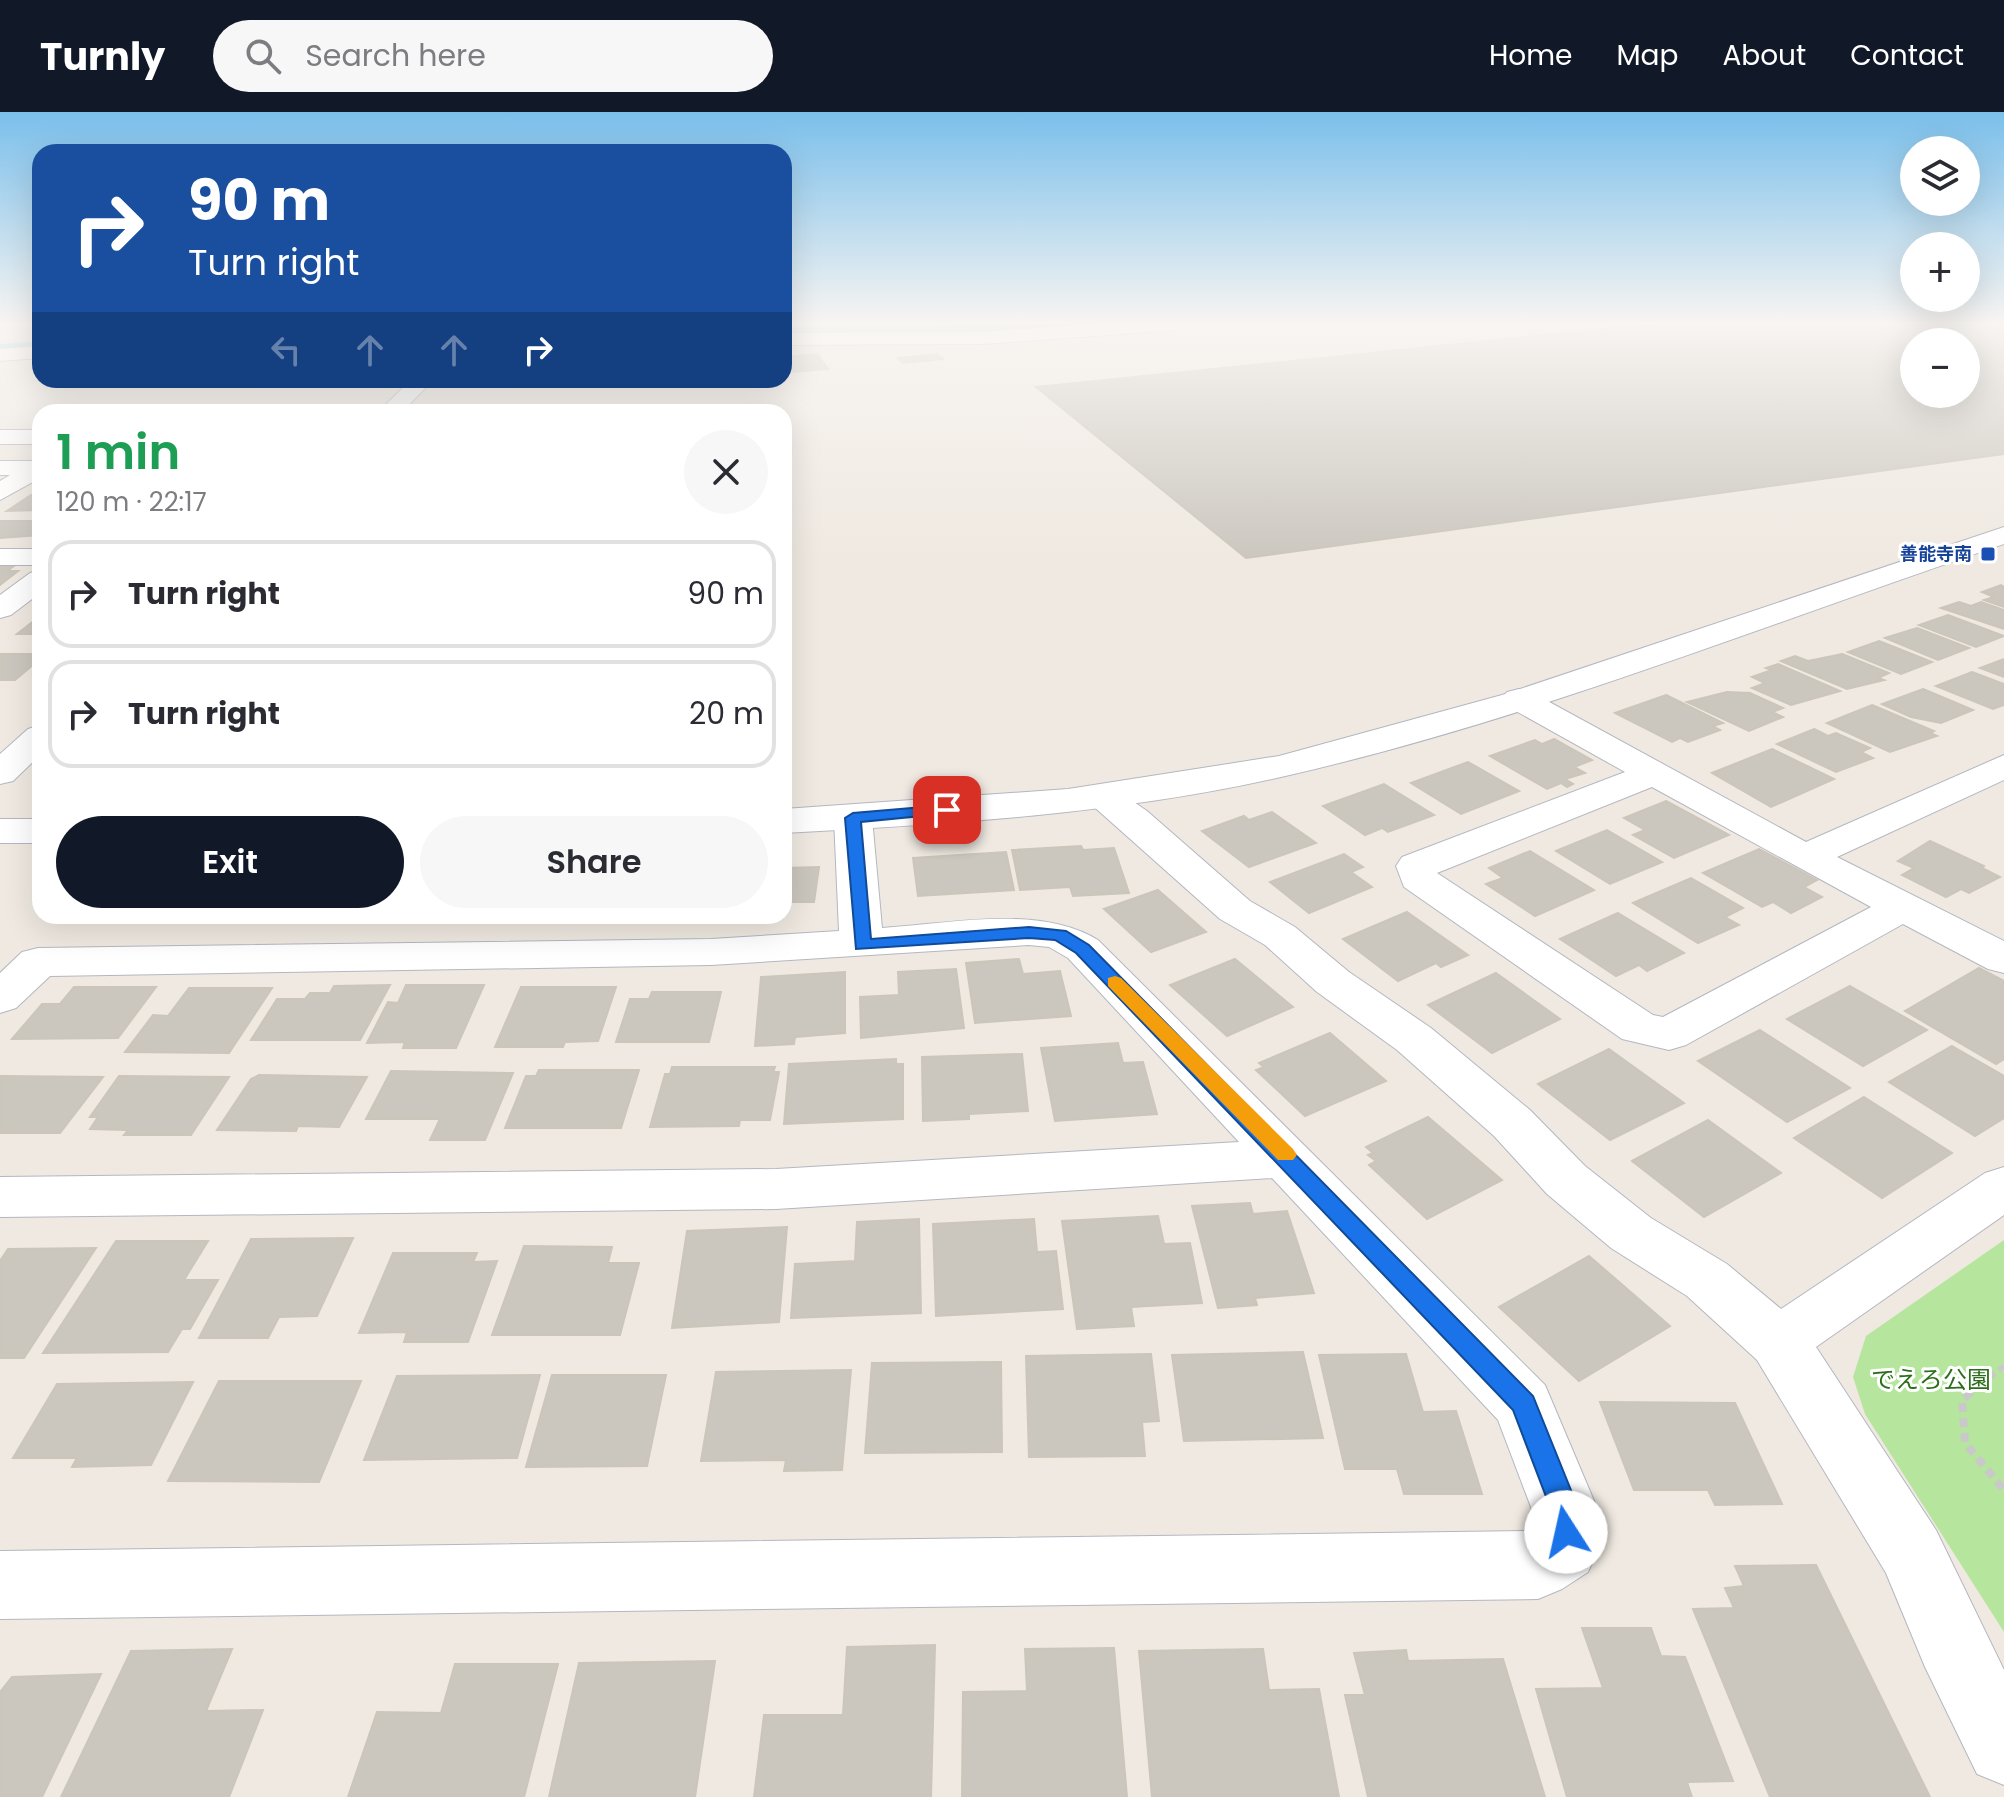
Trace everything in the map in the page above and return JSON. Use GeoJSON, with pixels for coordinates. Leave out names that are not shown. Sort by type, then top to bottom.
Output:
{"type":"FeatureCollection","features":[{"type":"Feature","properties":{"kind":"street"},"geometry":{"type":"LineString","coordinates":[[0,437],[32,437]]}},
{"type":"Feature","properties":{"kind":"street"},"geometry":{"type":"LineString","coordinates":[[0,468],[32,468]]}},
{"type":"Feature","properties":{"kind":"street"},"geometry":{"type":"LineString","coordinates":[[0,492],[32,472]]}},
{"type":"Feature","properties":{"kind":"street"},"geometry":{"type":"LineString","coordinates":[[792,821],[1102,797],[1346,751],[1519,699],[2004,535]]}},
{"type":"Feature","properties":{"kind":"street"},"geometry":{"type":"LineString","coordinates":[[0,557],[32,557]]}},
{"type":"Feature","properties":{"kind":"street"},"geometry":{"type":"LineString","coordinates":[[0,609],[32,585]]}},
{"type":"Feature","properties":{"kind":"street"},"geometry":{"type":"LineString","coordinates":[[1519,699],[1805,857],[2004,959]]}},
{"type":"Feature","properties":{"kind":"street"},"geometry":{"type":"LineString","coordinates":[[0,773],[32,743]]}},
{"type":"Feature","properties":{"kind":"street"},"geometry":{"type":"LineString","coordinates":[[1805,857],[2004,766]]}},
{"type":"Feature","properties":{"kind":"street"},"geometry":{"type":"LineString","coordinates":[[1653,774],[1416,866],[1418,878],[1639,1028],[1669,1034],[1901,908]]}},
{"type":"Feature","properties":{"kind":"street"},"geometry":{"type":"LineString","coordinates":[[1102,797],[1133,819],[1235,910],[1280,936],[1333,982],[1414,1039],[1512,1123],[1566,1180],[1631,1233],[1707,1280],[1778,1342],[1912,1553],[1950,1642],[2004,1747]]}},
{"type":"Feature","properties":{"kind":"street"},"geometry":{"type":"LineString","coordinates":[[853,818],[862,945]]}},
{"type":"Feature","properties":{"kind":"street"},"geometry":{"type":"LineString","coordinates":[[0,831],[32,831]]}},
{"type":"Feature","properties":{"kind":"street"},"geometry":{"type":"LineString","coordinates":[[0,998],[38,962],[711,952],[862,945],[1029,932],[1060,935],[1083,949],[1289,1158],[1523,1404],[1567,1515],[1564,1549],[1538,1566],[0,1585]]}},
{"type":"Feature","properties":{"kind":"street"},"geometry":{"type":"LineString","coordinates":[[0,1197],[776,1189],[1289,1158]]}},
{"type":"Feature","properties":{"kind":"street"},"geometry":{"type":"LineString","coordinates":[[1778,1342],[2004,1187]]}},
{"type":"Feature","properties":{"kind":"path"},"geometry":{"type":"LineString","coordinates":[[2004,1366],[1962,1400],[1965,1443],[2004,1490]]}},
{"type":"Feature","properties":{"kind":"green space","name":"でえろ公園"},"geometry":{"type":"Polygon","coordinates":[[[2004,1240],[2004,1632],[1865,1414],[1853,1377],[1866,1336],[2004,1240]]]}},
{"type":"Feature","properties":{"kind":"building"},"geometry":{"type":"Polygon","coordinates":[[[1055,403],[1900,403],[1900,408],[1980,408],[1980,403],[2004,403],[2004,454],[1246,558],[1055,403]]]}},
{"type":"Feature","properties":{"kind":"building"},"geometry":{"type":"Polygon","coordinates":[[[31,495],[32,495],[32,510],[7,511],[31,495]]]}},
{"type":"Feature","properties":{"kind":"building"},"geometry":{"type":"Polygon","coordinates":[[[0,521],[32,521],[32,536],[0,538],[0,521]]]}},
{"type":"Feature","properties":{"kind":"building"},"geometry":{"type":"Polygon","coordinates":[[[0,566],[14,566],[7,571],[18,571],[0,585],[0,566]]]}},
{"type":"Feature","properties":{"kind":"building"},"geometry":{"type":"Polygon","coordinates":[[[2001,585],[2004,587],[2004,607],[1984,600],[1994,597],[1982,592],[2001,585]]]}},
{"type":"Feature","properties":{"kind":"building"},"geometry":{"type":"Polygon","coordinates":[[[1959,602],[1971,606],[1981,602],[2004,610],[2004,629],[1941,608],[1959,602]]]}},
{"type":"Feature","properties":{"kind":"building"},"geometry":{"type":"Polygon","coordinates":[[[1948,615],[2004,636],[1976,647],[1919,625],[1948,615]]]}},
{"type":"Feature","properties":{"kind":"building"},"geometry":{"type":"Polygon","coordinates":[[[32,622],[32,634],[17,634],[32,622]]]}},
{"type":"Feature","properties":{"kind":"building"},"geometry":{"type":"Polygon","coordinates":[[[1917,628],[1969,648],[1938,660],[1885,638],[1917,628]]]}},
{"type":"Feature","properties":{"kind":"building"},"geometry":{"type":"Polygon","coordinates":[[[1879,641],[1932,662],[1901,674],[1848,652],[1879,641]]]}},
{"type":"Feature","properties":{"kind":"building"},"geometry":{"type":"Polygon","coordinates":[[[0,654],[32,655],[32,666],[15,680],[0,680],[0,654]]]}},
{"type":"Feature","properties":{"kind":"building"},"geometry":{"type":"Polygon","coordinates":[[[1842,654],[1889,673],[1878,678],[1884,680],[1847,689],[1781,661],[1795,656],[1808,661],[1842,654]]]}},
{"type":"Feature","properties":{"kind":"building"},"geometry":{"type":"Polygon","coordinates":[[[2004,659],[2004,677],[1980,668],[2004,659]]]}},
{"type":"Feature","properties":{"kind":"building"},"geometry":{"type":"Polygon","coordinates":[[[1778,664],[1840,691],[1791,705],[1752,688],[1765,683],[1752,677],[1772,670],[1766,668],[1778,664]]]}},
{"type":"Feature","properties":{"kind":"building"},"geometry":{"type":"Polygon","coordinates":[[[1972,672],[2004,684],[2004,705],[1993,709],[1936,686],[1972,672]]]}},
{"type":"Feature","properties":{"kind":"building"},"geometry":{"type":"Polygon","coordinates":[[[1923,689],[1973,710],[1941,723],[1911,717],[1882,704],[1923,689]]]}},
{"type":"Feature","properties":{"kind":"building"},"geometry":{"type":"Polygon","coordinates":[[[1727,692],[1750,693],[1783,708],[1772,712],[1783,717],[1749,731],[1687,702],[1727,692]]]}},
{"type":"Feature","properties":{"kind":"building"},"geometry":{"type":"Polygon","coordinates":[[[1666,695],[1723,723],[1713,726],[1720,730],[1688,742],[1680,738],[1672,742],[1615,713],[1666,695]]]}},
{"type":"Feature","properties":{"kind":"building"},"geometry":{"type":"Polygon","coordinates":[[[1872,705],[1934,731],[1930,733],[1937,736],[1890,752],[1827,723],[1872,705]]]}},
{"type":"Feature","properties":{"kind":"building"},"geometry":{"type":"Polygon","coordinates":[[[1814,729],[1828,736],[1836,733],[1870,748],[1861,752],[1873,758],[1836,772],[1777,744],[1814,729]]]}},
{"type":"Feature","properties":{"kind":"building"},"geometry":{"type":"Polygon","coordinates":[[[1554,739],[1592,760],[1574,767],[1585,773],[1565,779],[1573,784],[1567,787],[1561,783],[1547,789],[1490,756],[1535,740],[1542,744],[1554,739]]]}},
{"type":"Feature","properties":{"kind":"building"},"geometry":{"type":"Polygon","coordinates":[[[1772,749],[1834,779],[1771,807],[1712,773],[1772,749]]]}},
{"type":"Feature","properties":{"kind":"building"},"geometry":{"type":"Polygon","coordinates":[[[1468,762],[1519,791],[1461,814],[1411,783],[1468,762]]]}},
{"type":"Feature","properties":{"kind":"building"},"geometry":{"type":"Polygon","coordinates":[[[1384,784],[1434,815],[1388,832],[1382,828],[1365,835],[1323,806],[1384,784]]]}},
{"type":"Feature","properties":{"kind":"building"},"geometry":{"type":"Polygon","coordinates":[[[1666,801],[1729,835],[1674,858],[1633,835],[1645,830],[1624,818],[1666,801]]]}},
{"type":"Feature","properties":{"kind":"building"},"geometry":{"type":"Polygon","coordinates":[[[1272,812],[1316,843],[1249,867],[1202,831],[1244,816],[1249,820],[1272,812]]]}},
{"type":"Feature","properties":{"kind":"building"},"geometry":{"type":"Polygon","coordinates":[[[1607,830],[1662,862],[1610,884],[1556,851],[1607,830]]]}},
{"type":"Feature","properties":{"kind":"building"},"geometry":{"type":"Polygon","coordinates":[[[1930,841],[1984,866],[1982,868],[2000,877],[1969,893],[1961,889],[1946,897],[1902,875],[1914,868],[1898,861],[1930,841]]]}},
{"type":"Feature","properties":{"kind":"building"},"geometry":{"type":"Polygon","coordinates":[[[1081,846],[1083,850],[1114,848],[1129,893],[1073,896],[1070,887],[1020,890],[1012,850],[1081,846]]]}},
{"type":"Feature","properties":{"kind":"building"},"geometry":{"type":"Polygon","coordinates":[[[1759,849],[1817,880],[1804,887],[1822,897],[1791,913],[1773,902],[1762,907],[1703,873],[1759,849]]]}},
{"type":"Feature","properties":{"kind":"building"},"geometry":{"type":"Polygon","coordinates":[[[1530,851],[1594,890],[1535,916],[1486,884],[1503,878],[1489,868],[1530,851]]]}},
{"type":"Feature","properties":{"kind":"building"},"geometry":{"type":"Polygon","coordinates":[[[1006,852],[1014,890],[918,896],[913,858],[1006,852]]]}},
{"type":"Feature","properties":{"kind":"building"},"geometry":{"type":"Polygon","coordinates":[[[1344,854],[1363,867],[1351,872],[1372,887],[1309,913],[1270,882],[1344,854]]]}},
{"type":"Feature","properties":{"kind":"building"},"geometry":{"type":"Polygon","coordinates":[[[819,867],[814,902],[792,902],[792,868],[819,867]]]}},
{"type":"Feature","properties":{"kind":"building"},"geometry":{"type":"Polygon","coordinates":[[[1691,878],[1743,908],[1725,917],[1739,925],[1698,943],[1633,903],[1691,878]]]}},
{"type":"Feature","properties":{"kind":"building"},"geometry":{"type":"Polygon","coordinates":[[[1158,890],[1206,932],[1151,952],[1104,909],[1158,890]]]}},
{"type":"Feature","properties":{"kind":"building"},"geometry":{"type":"Polygon","coordinates":[[[1407,912],[1468,955],[1441,967],[1436,963],[1398,981],[1343,939],[1407,912]]]}},
{"type":"Feature","properties":{"kind":"building"},"geometry":{"type":"Polygon","coordinates":[[[1618,913],[1684,953],[1647,971],[1639,965],[1616,976],[1560,939],[1618,913]]]}},
{"type":"Feature","properties":{"kind":"building"},"geometry":{"type":"Polygon","coordinates":[[[1019,959],[1023,974],[1060,971],[1071,1016],[975,1023],[966,963],[1019,959]]]}},
{"type":"Feature","properties":{"kind":"building"},"geometry":{"type":"Polygon","coordinates":[[[1235,959],[1293,1007],[1227,1036],[1170,985],[1235,959]]]}},
{"type":"Feature","properties":{"kind":"building"},"geometry":{"type":"Polygon","coordinates":[[[1979,968],[2004,981],[2004,1059],[1996,1064],[1905,1011],[1979,968]]]}},
{"type":"Feature","properties":{"kind":"building"},"geometry":{"type":"Polygon","coordinates":[[[956,969],[964,1028],[861,1038],[860,997],[899,995],[898,972],[956,969]]]}},
{"type":"Feature","properties":{"kind":"building"},"geometry":{"type":"Polygon","coordinates":[[[845,972],[845,1033],[795,1037],[794,1044],[755,1046],[761,977],[845,972]]]}},
{"type":"Feature","properties":{"kind":"building"},"geometry":{"type":"Polygon","coordinates":[[[1496,973],[1560,1019],[1492,1053],[1428,1005],[1496,973]]]}},
{"type":"Feature","properties":{"kind":"building"},"geometry":{"type":"Polygon","coordinates":[[[390,985],[360,1040],[251,1040],[277,999],[305,999],[310,993],[330,993],[334,986],[390,985]]]}},
{"type":"Feature","properties":{"kind":"building"},"geometry":{"type":"Polygon","coordinates":[[[406,985],[484,985],[456,1048],[403,1048],[405,1042],[367,1043],[388,1002],[398,1003],[406,985]]]}},
{"type":"Feature","properties":{"kind":"building"},"geometry":{"type":"Polygon","coordinates":[[[1850,986],[1927,1030],[1863,1066],[1787,1019],[1850,986]]]}},
{"type":"Feature","properties":{"kind":"building"},"geometry":{"type":"Polygon","coordinates":[[[74,987],[156,987],[118,1038],[12,1039],[42,1004],[60,1004],[74,987]]]}},
{"type":"Feature","properties":{"kind":"building"},"geometry":{"type":"Polygon","coordinates":[[[521,987],[616,987],[598,1041],[565,1042],[563,1047],[495,1047],[521,987]]]}},
{"type":"Feature","properties":{"kind":"building"},"geometry":{"type":"Polygon","coordinates":[[[189,988],[272,988],[229,1053],[125,1052],[153,1015],[168,1016],[189,988]]]}},
{"type":"Feature","properties":{"kind":"building"},"geometry":{"type":"Polygon","coordinates":[[[652,992],[721,992],[709,1042],[616,1042],[630,999],[649,999],[652,992]]]}},
{"type":"Feature","properties":{"kind":"building"},"geometry":{"type":"Polygon","coordinates":[[[1760,1030],[1850,1088],[1787,1122],[1698,1061],[1760,1030]]]}},
{"type":"Feature","properties":{"kind":"building"},"geometry":{"type":"Polygon","coordinates":[[[1330,1033],[1386,1081],[1305,1116],[1256,1070],[1264,1067],[1259,1063],[1330,1033]]]}},
{"type":"Feature","properties":{"kind":"building"},"geometry":{"type":"Polygon","coordinates":[[[1118,1043],[1123,1063],[1143,1062],[1157,1114],[1055,1121],[1041,1048],[1118,1043]]]}},
{"type":"Feature","properties":{"kind":"building"},"geometry":{"type":"Polygon","coordinates":[[[1952,1046],[2004,1076],[2004,1118],[1975,1136],[1889,1082],[1952,1046]]]}},
{"type":"Feature","properties":{"kind":"building"},"geometry":{"type":"Polygon","coordinates":[[[1609,1049],[1684,1103],[1610,1140],[1538,1084],[1609,1049]]]}},
{"type":"Feature","properties":{"kind":"building"},"geometry":{"type":"Polygon","coordinates":[[[1022,1054],[1028,1111],[969,1114],[969,1119],[923,1121],[922,1057],[1022,1054]]]}},
{"type":"Feature","properties":{"kind":"building"},"geometry":{"type":"Polygon","coordinates":[[[896,1059],[896,1064],[903,1064],[903,1119],[784,1124],[789,1064],[896,1059]]]}},
{"type":"Feature","properties":{"kind":"building"},"geometry":{"type":"Polygon","coordinates":[[[672,1067],[775,1067],[773,1072],[779,1072],[770,1120],[740,1120],[739,1126],[650,1127],[665,1074],[670,1074],[672,1067]]]}},
{"type":"Feature","properties":{"kind":"building"},"geometry":{"type":"Polygon","coordinates":[[[539,1070],[639,1070],[621,1128],[505,1128],[526,1076],[536,1076],[539,1070]]]}},
{"type":"Feature","properties":{"kind":"building"},"geometry":{"type":"Polygon","coordinates":[[[391,1071],[513,1073],[485,1140],[430,1140],[440,1119],[366,1119],[391,1071]]]}},
{"type":"Feature","properties":{"kind":"building"},"geometry":{"type":"Polygon","coordinates":[[[259,1075],[367,1077],[339,1127],[298,1126],[296,1131],[217,1130],[251,1079],[259,1075]]]}},
{"type":"Feature","properties":{"kind":"building"},"geometry":{"type":"Polygon","coordinates":[[[0,1076],[103,1077],[60,1133],[0,1133],[0,1076]]]}},
{"type":"Feature","properties":{"kind":"building"},"geometry":{"type":"Polygon","coordinates":[[[119,1076],[229,1077],[191,1135],[124,1135],[128,1130],[90,1129],[98,1117],[90,1117],[119,1076]]]}},
{"type":"Feature","properties":{"kind":"building"},"geometry":{"type":"Polygon","coordinates":[[[1864,1097],[1952,1153],[1882,1198],[1794,1138],[1864,1097]]]}},
{"type":"Feature","properties":{"kind":"building"},"geometry":{"type":"Polygon","coordinates":[[[1428,1117],[1502,1180],[1427,1219],[1369,1165],[1376,1161],[1368,1155],[1373,1153],[1366,1147],[1428,1117]]]}},
{"type":"Feature","properties":{"kind":"building"},"geometry":{"type":"Polygon","coordinates":[[[1708,1120],[1781,1173],[1704,1217],[1632,1161],[1708,1120]]]}},
{"type":"Feature","properties":{"kind":"building"},"geometry":{"type":"Polygon","coordinates":[[[1250,1203],[1253,1214],[1287,1211],[1314,1293],[1255,1298],[1257,1305],[1218,1308],[1192,1206],[1250,1203]]]}},
{"type":"Feature","properties":{"kind":"building"},"geometry":{"type":"Polygon","coordinates":[[[1158,1216],[1164,1244],[1190,1243],[1202,1303],[1131,1307],[1134,1326],[1077,1329],[1062,1221],[1158,1216]]]}},
{"type":"Feature","properties":{"kind":"building"},"geometry":{"type":"Polygon","coordinates":[[[919,1219],[921,1313],[791,1318],[795,1264],[855,1261],[857,1222],[919,1219]]]}},
{"type":"Feature","properties":{"kind":"building"},"geometry":{"type":"Polygon","coordinates":[[[1034,1219],[1037,1252],[1056,1251],[1063,1309],[936,1316],[933,1224],[1034,1219]]]}},
{"type":"Feature","properties":{"kind":"building"},"geometry":{"type":"Polygon","coordinates":[[[787,1227],[779,1322],[672,1328],[687,1231],[787,1227]]]}},
{"type":"Feature","properties":{"kind":"building"},"geometry":{"type":"Polygon","coordinates":[[[353,1238],[317,1316],[279,1317],[268,1338],[199,1338],[251,1239],[353,1238]]]}},
{"type":"Feature","properties":{"kind":"building"},"geometry":{"type":"Polygon","coordinates":[[[116,1241],[208,1241],[184,1280],[218,1280],[190,1329],[182,1329],[168,1352],[43,1353],[116,1241]]]}},
{"type":"Feature","properties":{"kind":"building"},"geometry":{"type":"Polygon","coordinates":[[[524,1246],[612,1247],[608,1263],[639,1263],[620,1335],[492,1335],[524,1246]]]}},
{"type":"Feature","properties":{"kind":"building"},"geometry":{"type":"Polygon","coordinates":[[[96,1248],[24,1358],[0,1358],[0,1261],[8,1249],[96,1248]]]}},
{"type":"Feature","properties":{"kind":"building"},"geometry":{"type":"Polygon","coordinates":[[[393,1253],[477,1253],[473,1262],[497,1261],[468,1342],[404,1342],[407,1332],[359,1333],[393,1253]]]}},
{"type":"Feature","properties":{"kind":"building"},"geometry":{"type":"Polygon","coordinates":[[[1589,1256],[1670,1326],[1579,1381],[1499,1307],[1589,1256]]]}},
{"type":"Feature","properties":{"kind":"building"},"geometry":{"type":"Polygon","coordinates":[[[1303,1352],[1323,1438],[1184,1441],[1172,1355],[1303,1352]]]}},
{"type":"Feature","properties":{"kind":"building"},"geometry":{"type":"Polygon","coordinates":[[[1151,1354],[1159,1421],[1142,1422],[1145,1456],[1029,1457],[1026,1356],[1151,1354]]]}},
{"type":"Feature","properties":{"kind":"building"},"geometry":{"type":"Polygon","coordinates":[[[1406,1354],[1423,1412],[1456,1411],[1482,1494],[1404,1494],[1397,1469],[1345,1469],[1319,1355],[1406,1354]]]}},
{"type":"Feature","properties":{"kind":"building"},"geometry":{"type":"Polygon","coordinates":[[[1001,1362],[1002,1452],[865,1453],[872,1363],[1001,1362]]]}},
{"type":"Feature","properties":{"kind":"building"},"geometry":{"type":"Polygon","coordinates":[[[851,1370],[842,1470],[784,1471],[786,1460],[701,1461],[716,1372],[851,1370]]]}},
{"type":"Feature","properties":{"kind":"building"},"geometry":{"type":"Polygon","coordinates":[[[540,1375],[517,1458],[364,1460],[397,1376],[540,1375]]]}},
{"type":"Feature","properties":{"kind":"building"},"geometry":{"type":"Polygon","coordinates":[[[552,1375],[666,1375],[647,1466],[526,1467],[552,1375]]]}},
{"type":"Feature","properties":{"kind":"building"},"geometry":{"type":"Polygon","coordinates":[[[219,1381],[361,1381],[319,1482],[168,1481],[219,1381]]]}},
{"type":"Feature","properties":{"kind":"building"},"geometry":{"type":"Polygon","coordinates":[[[193,1382],[151,1465],[72,1467],[77,1458],[13,1458],[57,1384],[193,1382]]]}},
{"type":"Feature","properties":{"kind":"building"},"geometry":{"type":"Polygon","coordinates":[[[1600,1402],[1735,1403],[1782,1504],[1715,1505],[1708,1490],[1634,1490],[1600,1402]]]}},
{"type":"Feature","properties":{"kind":"building"},"geometry":{"type":"Polygon","coordinates":[[[1816,1565],[1930,1797],[1770,1797],[1693,1609],[1734,1608],[1725,1588],[1744,1586],[1735,1566],[1816,1565]]]}},
{"type":"Feature","properties":{"kind":"building"},"geometry":{"type":"Polygon","coordinates":[[[1582,1628],[1651,1628],[1661,1656],[1685,1657],[1733,1781],[1687,1782],[1692,1797],[1567,1797],[1536,1689],[1603,1688],[1582,1628]]]}},
{"type":"Feature","properties":{"kind":"building"},"geometry":{"type":"Polygon","coordinates":[[[935,1645],[931,1797],[754,1797],[764,1715],[843,1715],[847,1647],[935,1645]]]}},
{"type":"Feature","properties":{"kind":"building"},"geometry":{"type":"Polygon","coordinates":[[[1114,1648],[1127,1797],[962,1797],[963,1692],[1027,1691],[1025,1649],[1114,1648]]]}},
{"type":"Feature","properties":{"kind":"building"},"geometry":{"type":"Polygon","coordinates":[[[232,1649],[206,1711],[263,1710],[229,1797],[61,1797],[131,1651],[232,1649]]]}},
{"type":"Feature","properties":{"kind":"building"},"geometry":{"type":"Polygon","coordinates":[[[1263,1649],[1269,1690],[1319,1689],[1339,1797],[1152,1797],[1139,1651],[1263,1649]]]}},
{"type":"Feature","properties":{"kind":"building"},"geometry":{"type":"Polygon","coordinates":[[[1406,1650],[1408,1661],[1503,1659],[1545,1797],[1368,1797],[1345,1695],[1365,1695],[1354,1653],[1406,1650]]]}},
{"type":"Feature","properties":{"kind":"building"},"geometry":{"type":"Polygon","coordinates":[[[715,1661],[695,1797],[549,1797],[579,1663],[715,1661]]]}},
{"type":"Feature","properties":{"kind":"building"},"geometry":{"type":"Polygon","coordinates":[[[455,1664],[558,1664],[524,1797],[348,1797],[377,1712],[441,1713],[455,1664]]]}},
{"type":"Feature","properties":{"kind":"building"},"geometry":{"type":"Polygon","coordinates":[[[101,1674],[42,1797],[0,1797],[0,1692],[12,1677],[101,1674]]]}},
{"type":"Feature","properties":{"kind":"slow traffic"},"geometry":{"type":"LineString","coordinates":[[1115,982],[1286,1155]]}},
{"type":"Feature","properties":{"kind":"place","name":"善能寺南"},"geometry":{"type":"Point","coordinates":[1988,554]}},
{"type":"Feature","properties":{"kind":"route"},"geometry":{"type":"LineString","coordinates":[[947,810],[853,818],[862,945],[1029,932],[1060,935],[1083,949],[1289,1158],[1523,1404],[1567,1515],[1566,1532]]}}]}
